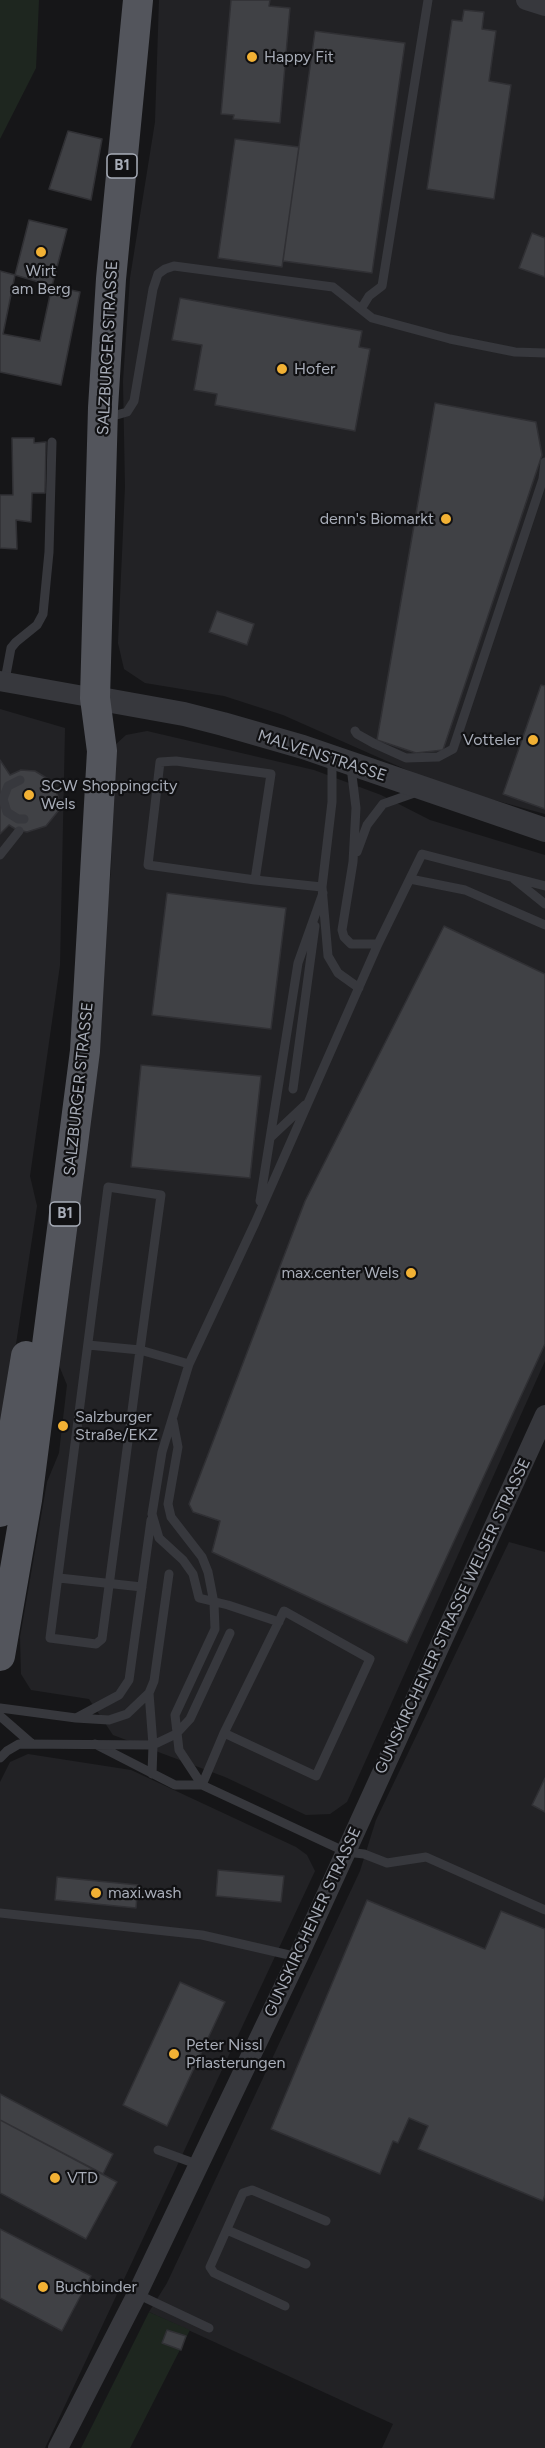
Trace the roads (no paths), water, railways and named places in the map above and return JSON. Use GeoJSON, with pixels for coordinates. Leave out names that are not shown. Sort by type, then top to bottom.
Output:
{"type":"FeatureCollection","features":[{"type":"Feature","properties":{"kind":"main road","name":"SALZBURGER STRASSE"},"geometry":{"type":"LineString","coordinates":[[0,1656],[27,1500],[85,1051],[102,751],[95,698],[103,418],[111,279],[138,0]]}},
{"type":"Feature","properties":{"kind":"main road","name":"SALZBURGER STRASSE"},"geometry":{"type":"LineString","coordinates":[[0,1512],[26,1358],[55,1142],[68,1019],[81,754],[95,698]]}},
{"type":"Feature","properties":{"kind":"street"},"geometry":{"type":"LineString","coordinates":[[526,0],[545,6]]}},
{"type":"Feature","properties":{"kind":"street"},"geometry":{"type":"LineString","coordinates":[[2,681],[95,698]]}},
{"type":"Feature","properties":{"kind":"street","name":"MALVENSTRASSE"},"geometry":{"type":"LineString","coordinates":[[95,698],[183,714],[341,760],[545,830]]}},
{"type":"Feature","properties":{"kind":"street","name":"GUNSKIRCHENER STRASSE WELSER STRASSE"},"geometry":{"type":"LineString","coordinates":[[362,1817],[545,1415]]}},
{"type":"Feature","properties":{"kind":"street","name":"GUNSKIRCHENER STRASSE"},"geometry":{"type":"LineString","coordinates":[[58,2448],[137,2294],[362,1817]]}},
{"type":"Feature","properties":{"kind":"lane"},"geometry":{"type":"LineString","coordinates":[[362,309],[369,296],[382,285],[428,0]]}},
{"type":"Feature","properties":{"kind":"lane"},"geometry":{"type":"LineString","coordinates":[[103,418],[115,417],[127,412],[134,401],[153,289],[159,274],[165,269],[186,266],[333,287],[372,318],[450,339],[515,352],[545,353]]}},
{"type":"Feature","properties":{"kind":"lane"},"geometry":{"type":"LineString","coordinates":[[2,681],[11,648],[37,625],[43,614],[49,552],[52,442]]}},
{"type":"Feature","properties":{"kind":"lane"},"geometry":{"type":"LineString","coordinates":[[355,731],[366,739],[406,758],[438,757],[453,749],[543,479],[545,462]]}},
{"type":"Feature","properties":{"kind":"lane"},"geometry":{"type":"LineString","coordinates":[[341,760],[356,796],[353,862],[342,930],[344,937],[351,944],[378,944]]}},
{"type":"Feature","properties":{"kind":"lane"},"geometry":{"type":"LineString","coordinates":[[255,1223],[262,1194],[298,963],[323,890],[332,802],[341,760]]}},
{"type":"Feature","properties":{"kind":"lane"},"geometry":{"type":"LineString","coordinates":[[255,880],[271,774],[176,761],[159,762],[148,866],[323,890]]}},
{"type":"Feature","properties":{"kind":"lane"},"geometry":{"type":"LineString","coordinates":[[20,780],[3,787],[2,806],[12,816],[24,819]]}},
{"type":"Feature","properties":{"kind":"lane"},"geometry":{"type":"LineString","coordinates":[[353,862],[367,825],[383,804],[426,789]]}},
{"type":"Feature","properties":{"kind":"lane"},"geometry":{"type":"LineString","coordinates":[[0,855],[12,843],[19,831]]}},
{"type":"Feature","properties":{"kind":"lane"},"geometry":{"type":"LineString","coordinates":[[76,1718],[119,1695],[129,1680],[162,1452],[189,1364],[255,1223],[378,944],[422,854],[510,875],[545,886]]}},
{"type":"Feature","properties":{"kind":"lane"},"geometry":{"type":"LineString","coordinates":[[510,875],[545,904]]}},
{"type":"Feature","properties":{"kind":"lane"},"geometry":{"type":"LineString","coordinates":[[411,879],[465,890],[545,925]]}},
{"type":"Feature","properties":{"kind":"lane"},"geometry":{"type":"LineString","coordinates":[[323,890],[328,956],[338,973],[359,988]]}},
{"type":"Feature","properties":{"kind":"lane"},"geometry":{"type":"LineString","coordinates":[[293,1089],[318,909]]}},
{"type":"Feature","properties":{"kind":"lane"},"geometry":{"type":"LineString","coordinates":[[271,1137],[309,1101]]}},
{"type":"Feature","properties":{"kind":"lane"},"geometry":{"type":"LineString","coordinates":[[108,1187],[161,1195],[140,1350],[102,1639],[96,1644],[50,1638],[108,1187]]}},
{"type":"Feature","properties":{"kind":"lane"},"geometry":{"type":"LineString","coordinates":[[88,1345],[140,1350],[189,1364]]}},
{"type":"Feature","properties":{"kind":"lane"},"geometry":{"type":"LineString","coordinates":[[173,1418],[178,1447],[168,1504],[171,1517],[202,1557],[208,1572],[214,1603],[214,1629],[175,1715],[179,1750],[202,1785]]}},
{"type":"Feature","properties":{"kind":"lane"},"geometry":{"type":"LineString","coordinates":[[152,1514],[159,1538],[183,1560],[193,1574],[199,1598],[279,1622]]}},
{"type":"Feature","properties":{"kind":"lane"},"geometry":{"type":"LineString","coordinates":[[152,1774],[153,1745],[149,1694],[154,1681],[169,1574]]}},
{"type":"Feature","properties":{"kind":"lane"},"geometry":{"type":"LineString","coordinates":[[59,1578],[142,1587]]}},
{"type":"Feature","properties":{"kind":"lane"},"geometry":{"type":"LineString","coordinates":[[202,1785],[224,1733],[284,1611],[370,1659],[316,1776],[224,1733]]}},
{"type":"Feature","properties":{"kind":"lane"},"geometry":{"type":"LineString","coordinates":[[0,1758],[7,1750],[19,1744],[153,1745],[176,1734],[190,1719],[230,1633]]}},
{"type":"Feature","properties":{"kind":"lane"},"geometry":{"type":"LineString","coordinates":[[0,1708],[109,1720],[127,1714],[149,1694]]}},
{"type":"Feature","properties":{"kind":"lane"},"geometry":{"type":"LineString","coordinates":[[0,1716],[31,1743]]}},
{"type":"Feature","properties":{"kind":"lane"},"geometry":{"type":"LineString","coordinates":[[95,1744],[175,1785],[202,1785],[346,1851],[364,1854],[387,1863],[426,1857],[545,1910]]}},
{"type":"Feature","properties":{"kind":"lane"},"geometry":{"type":"LineString","coordinates":[[0,1913],[202,1935],[298,1956]]}},
{"type":"Feature","properties":{"kind":"lane"},"geometry":{"type":"LineString","coordinates":[[158,2150],[199,2165]]}},
{"type":"Feature","properties":{"kind":"lane"},"geometry":{"type":"LineString","coordinates":[[285,2306],[211,2270],[210,2263],[243,2193],[248,2190],[326,2221]]}},
{"type":"Feature","properties":{"kind":"lane"},"geometry":{"type":"LineString","coordinates":[[227,2230],[306,2264]]}},
{"type":"Feature","properties":{"kind":"lane"},"geometry":{"type":"LineString","coordinates":[[137,2294],[209,2328]]}},
{"type":"Feature","properties":{"kind":"place","name":"Happy Fit"},"geometry":{"type":"Point","coordinates":[252,57]}},
{"type":"Feature","properties":{"kind":"place","name":"Wirt am Berg"},"geometry":{"type":"Point","coordinates":[41,252]}},
{"type":"Feature","properties":{"kind":"place","name":"Hofer"},"geometry":{"type":"Point","coordinates":[282,369]}},
{"type":"Feature","properties":{"kind":"place","name":"denn's Biomarkt"},"geometry":{"type":"Point","coordinates":[446,519]}},
{"type":"Feature","properties":{"kind":"place","name":"Votteler"},"geometry":{"type":"Point","coordinates":[533,740]}},
{"type":"Feature","properties":{"kind":"place","name":"SCW Shoppingcity Wels"},"geometry":{"type":"Point","coordinates":[29,795]}},
{"type":"Feature","properties":{"kind":"place","name":"max.center Wels"},"geometry":{"type":"Point","coordinates":[411,1273]}},
{"type":"Feature","properties":{"kind":"place","name":"Salzburger Straße/EKZ"},"geometry":{"type":"Point","coordinates":[63,1426]}},
{"type":"Feature","properties":{"kind":"place","name":"maxi.wash"},"geometry":{"type":"Point","coordinates":[96,1893]}},
{"type":"Feature","properties":{"kind":"place","name":"Peter Nissl Pflasterungen"},"geometry":{"type":"Point","coordinates":[174,2054]}},
{"type":"Feature","properties":{"kind":"place","name":"VTD"},"geometry":{"type":"Point","coordinates":[55,2178]}},
{"type":"Feature","properties":{"kind":"place","name":"Buchbinder"},"geometry":{"type":"Point","coordinates":[43,2287]}}]}
